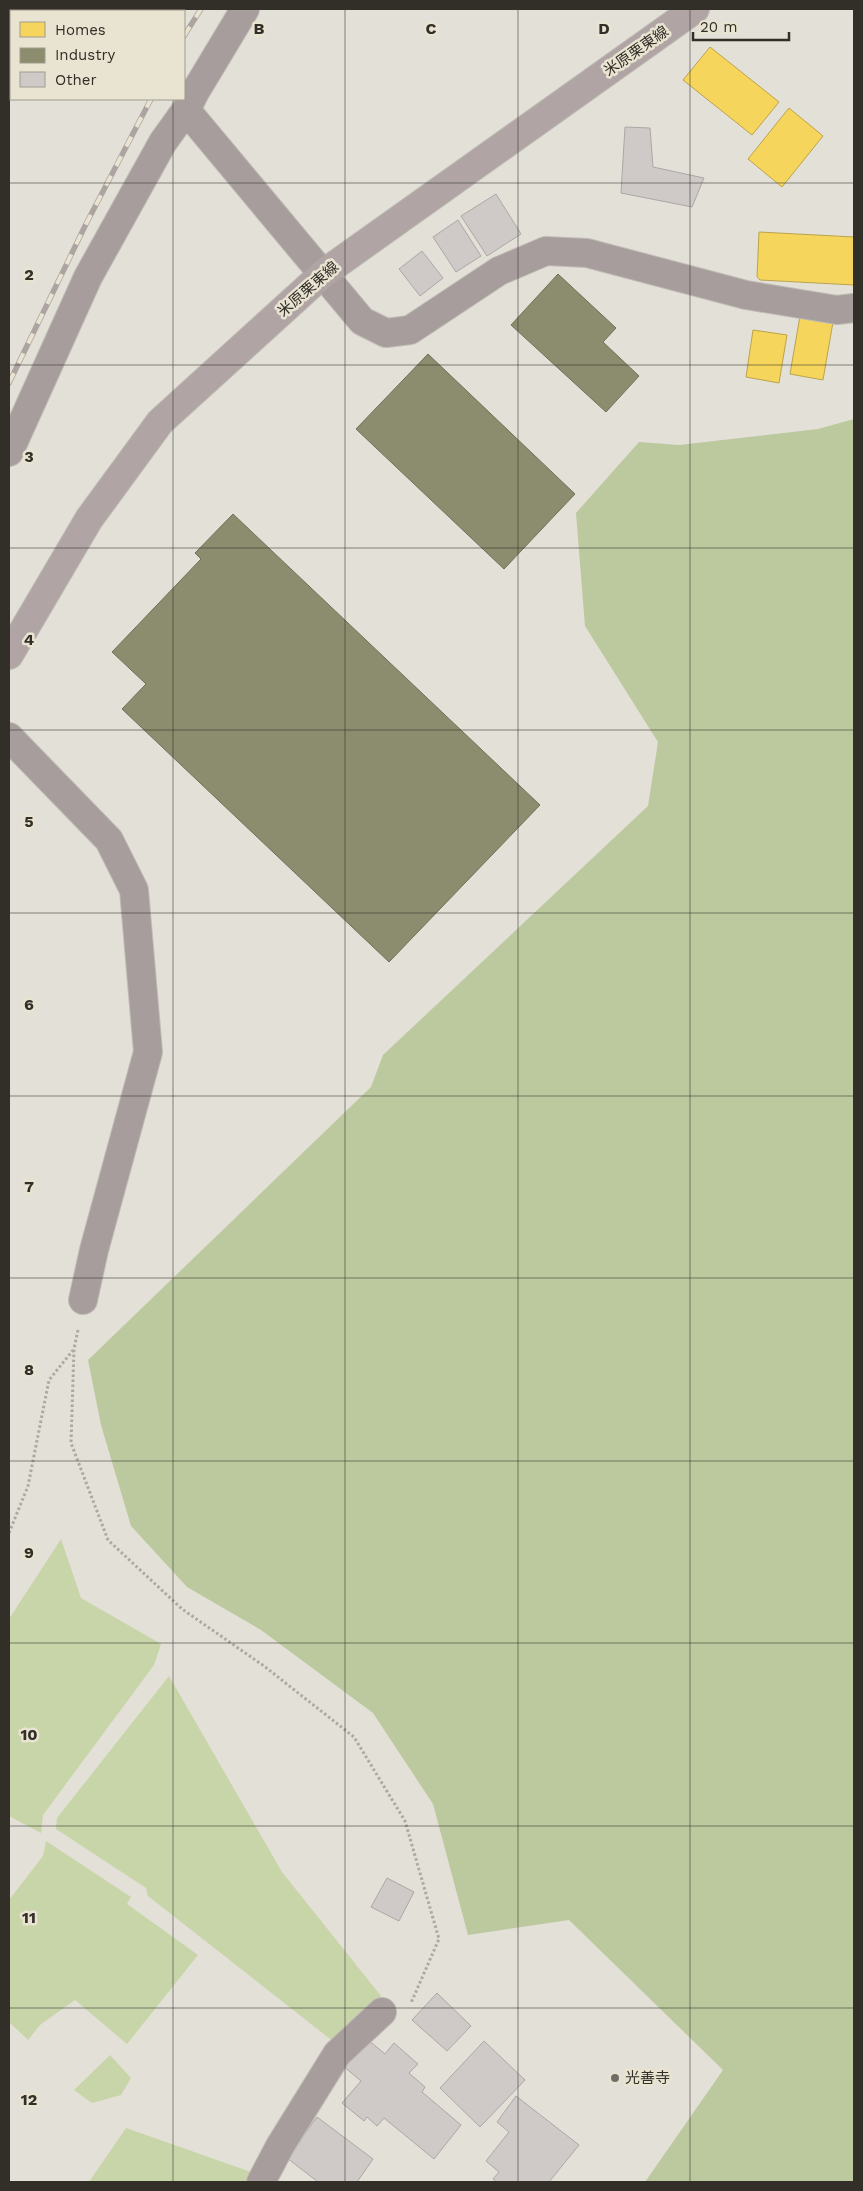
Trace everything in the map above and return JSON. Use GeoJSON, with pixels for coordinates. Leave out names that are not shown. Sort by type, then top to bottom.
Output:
{"type":"FeatureCollection","features":[{"type":"Feature","properties":{"kind":"main road","name":"米原栗東線"},"geometry":{"type":"LineString","coordinates":[[9,655],[89,519],[160,422],[324,272],[695,9]]}},
{"type":"Feature","properties":{"kind":"street"},"geometry":{"type":"LineString","coordinates":[[9,452],[88,277],[163,142],[186,110],[245,9]]}},
{"type":"Feature","properties":{"kind":"street"},"geometry":{"type":"LineString","coordinates":[[186,110],[324,272],[362,321],[386,333],[410,330],[500,271],[546,250],[588,253],[746,294],[837,310],[854,308]]}},
{"type":"Feature","properties":{"kind":"street"},"geometry":{"type":"LineString","coordinates":[[9,737],[108,840],[134,890],[148,1052],[94,1250],[84,1300]]}},
{"type":"Feature","properties":{"kind":"street"},"geometry":{"type":"LineString","coordinates":[[262,2182],[280,2146],[337,2054],[382,2012]]}},
{"type":"Feature","properties":{"kind":"path"},"geometry":{"type":"LineString","coordinates":[[84,1300],[74,1349],[71,1443],[108,1540],[182,1609],[264,1666],[354,1737],[405,1821],[439,1939],[410,2005],[382,2012]]}},
{"type":"Feature","properties":{"kind":"path"},"geometry":{"type":"LineString","coordinates":[[9,1533],[28,1486],[49,1380],[74,1349]]}},
{"type":"Feature","properties":{"kind":"green space"},"geometry":{"type":"Polygon","coordinates":[[[854,419],[854,2182],[645,2182],[723,2070],[569,1920],[468,1935],[433,1804],[373,1713],[261,1630],[187,1587],[131,1526],[101,1425],[88,1360],[371,1087],[383,1055],[648,806],[658,742],[585,626],[576,513],[639,442],[679,445],[818,429],[854,419]]]}},
{"type":"Feature","properties":{"kind":"green space"},"geometry":{"type":"Polygon","coordinates":[[[61,1539],[81,1598],[161,1644],[154,1665],[43,1815],[41,1833],[9,1816],[9,1619],[61,1539]]]}},
{"type":"Feature","properties":{"kind":"green space"},"geometry":{"type":"Polygon","coordinates":[[[169,1676],[282,1872],[381,1996],[372,2012],[339,2046],[148,1896],[146,1888],[56,1829],[57,1818],[169,1676]]]}},
{"type":"Feature","properties":{"kind":"green space"},"geometry":{"type":"Polygon","coordinates":[[[46,1841],[131,1897],[127,1904],[198,1955],[127,2044],[75,2000],[40,2025],[28,2040],[9,2022],[9,1900],[43,1856],[46,1841]]]}},
{"type":"Feature","properties":{"kind":"green space"},"geometry":{"type":"Polygon","coordinates":[[[110,2055],[131,2078],[121,2095],[92,2103],[74,2090],[110,2055]]]}},
{"type":"Feature","properties":{"kind":"green space"},"geometry":{"type":"Polygon","coordinates":[[[126,2128],[254,2173],[249,2182],[89,2182],[126,2128]]]}},
{"type":"Feature","properties":{"kind":"building: Homes"},"geometry":{"type":"Polygon","coordinates":[[[710,47],[779,102],[752,135],[683,80],[710,47]]]}},
{"type":"Feature","properties":{"kind":"building: Homes"},"geometry":{"type":"Polygon","coordinates":[[[789,108],[823,136],[782,187],[748,159],[789,108]]]}},
{"type":"Feature","properties":{"kind":"building: Homes"},"geometry":{"type":"Polygon","coordinates":[[[759,232],[854,237],[854,285],[760,280],[757,277],[759,232]]]}},
{"type":"Feature","properties":{"kind":"building: Homes"},"geometry":{"type":"Polygon","coordinates":[[[800,316],[833,322],[823,380],[790,374],[800,316]]]}},
{"type":"Feature","properties":{"kind":"building: Homes"},"geometry":{"type":"Polygon","coordinates":[[[753,330],[787,335],[779,383],[746,377],[753,330]]]}},
{"type":"Feature","properties":{"kind":"building: Industry"},"geometry":{"type":"Polygon","coordinates":[[[558,274],[616,328],[603,342],[639,376],[606,412],[511,325],[558,274]]]}},
{"type":"Feature","properties":{"kind":"building: Industry"},"geometry":{"type":"Polygon","coordinates":[[[428,354],[575,494],[504,569],[356,429],[428,354]]]}},
{"type":"Feature","properties":{"kind":"building: Industry"},"geometry":{"type":"Polygon","coordinates":[[[233,514],[540,805],[389,962],[122,709],[146,684],[112,652],[201,559],[195,553],[233,514]]]}},
{"type":"Feature","properties":{"kind":"building: Other"},"geometry":{"type":"Polygon","coordinates":[[[625,127],[650,128],[653,167],[704,178],[692,207],[621,193],[625,127]]]}},
{"type":"Feature","properties":{"kind":"building: Other"},"geometry":{"type":"Polygon","coordinates":[[[496,194],[521,234],[487,256],[461,216],[496,194]]]}},
{"type":"Feature","properties":{"kind":"building: Other"},"geometry":{"type":"Polygon","coordinates":[[[458,220],[481,256],[456,272],[433,237],[458,220]]]}},
{"type":"Feature","properties":{"kind":"building: Other"},"geometry":{"type":"Polygon","coordinates":[[[422,251],[443,278],[420,296],[399,269],[422,251]]]}},
{"type":"Feature","properties":{"kind":"building: Other"},"geometry":{"type":"Polygon","coordinates":[[[387,1878],[414,1892],[399,1921],[371,1907],[387,1878]]]}},
{"type":"Feature","properties":{"kind":"building: Other"},"geometry":{"type":"Polygon","coordinates":[[[437,1993],[471,2026],[447,2051],[412,2020],[437,1993]]]}},
{"type":"Feature","properties":{"kind":"building: Other"},"geometry":{"type":"Polygon","coordinates":[[[367,2039],[385,2054],[394,2043],[418,2064],[409,2073],[425,2087],[422,2092],[461,2125],[434,2159],[384,2118],[377,2126],[367,2117],[364,2121],[342,2103],[361,2081],[343,2066],[367,2039]]]}},
{"type":"Feature","properties":{"kind":"building: Other"},"geometry":{"type":"Polygon","coordinates":[[[484,2041],[525,2080],[480,2127],[440,2088],[484,2041]]]}},
{"type":"Feature","properties":{"kind":"building: Other"},"geometry":{"type":"Polygon","coordinates":[[[516,2096],[579,2145],[549,2182],[497,2182],[493,2179],[499,2172],[486,2161],[509,2132],[497,2122],[516,2096]]]}},
{"type":"Feature","properties":{"kind":"building: Other"},"geometry":{"type":"Polygon","coordinates":[[[317,2117],[373,2159],[357,2182],[318,2182],[287,2158],[317,2117]]]}},
{"type":"Feature","properties":{"kind":"railway"},"geometry":{"type":"LineString","coordinates":[[185,34],[201,9]]}},
{"type":"Feature","properties":{"kind":"railway"},"geometry":{"type":"LineString","coordinates":[[9,383],[86,224],[150,100]]}},
{"type":"Feature","properties":{"kind":"place","name":"光善寺"},"geometry":{"type":"Point","coordinates":[615,2078]}}]}
